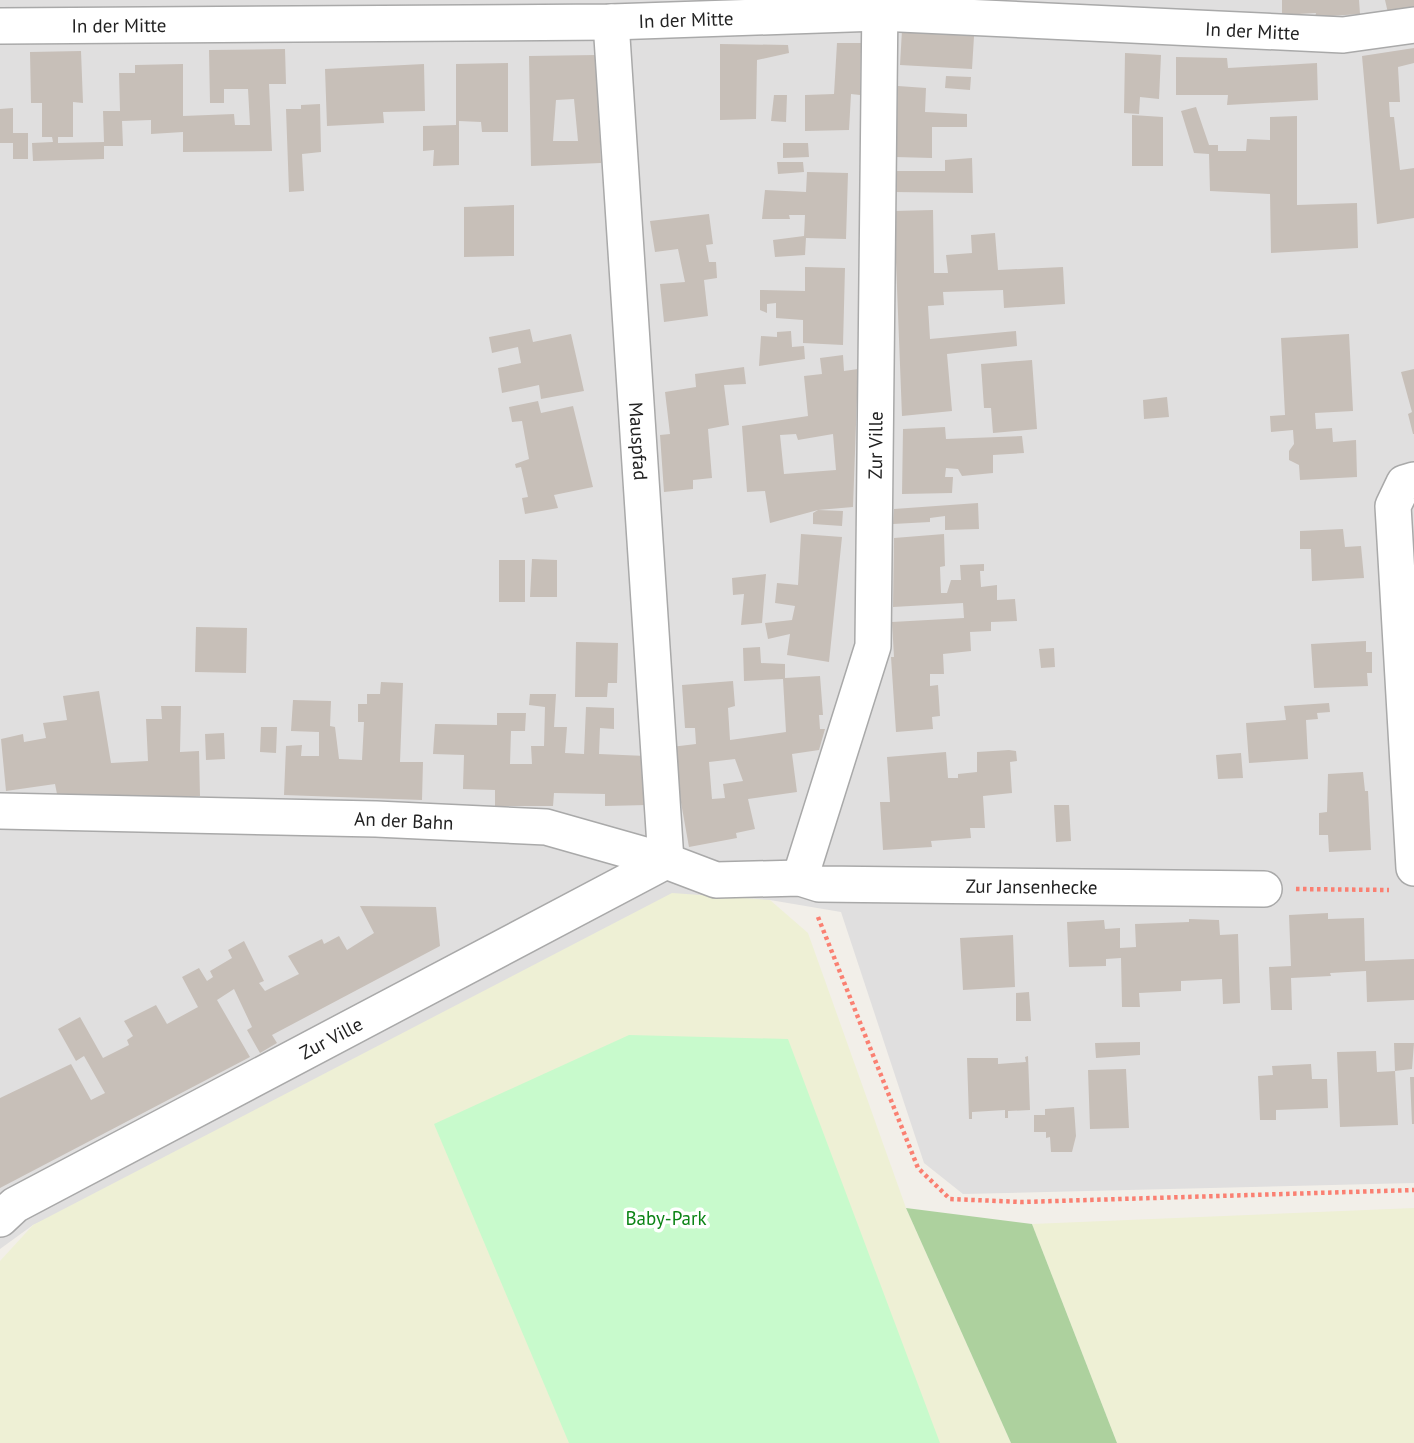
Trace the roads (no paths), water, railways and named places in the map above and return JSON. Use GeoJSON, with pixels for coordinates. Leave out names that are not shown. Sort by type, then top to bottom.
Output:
{"type":"FeatureCollection","features":[{"type":"Feature","properties":{"kind":"street","name":"In der Mitte"},"geometry":{"type":"LineString","coordinates":[[0,26],[611,22],[880,7],[1343,35],[1414,25]]}},
{"type":"Feature","properties":{"kind":"street","name":"Zur Ville"},"geometry":{"type":"LineString","coordinates":[[800,878],[873,646],[880,7]]}},
{"type":"Feature","properties":{"kind":"street","name":"Mauspfad"},"geometry":{"type":"LineString","coordinates":[[611,22],[666,861]]}},
{"type":"Feature","properties":{"kind":"street"},"geometry":{"type":"LineString","coordinates":[[1407,879],[1393,506],[1404,484],[1414,480]]}},
{"type":"Feature","properties":{"kind":"street","name":"An der Bahn"},"geometry":{"type":"LineString","coordinates":[[0,811],[376,819],[546,827],[666,861],[716,880],[800,878]]}},
{"type":"Feature","properties":{"kind":"street","name":"Zur Ville"},"geometry":{"type":"LineString","coordinates":[[0,1219],[15,1205],[666,861]]}},
{"type":"Feature","properties":{"kind":"street","name":"Zur Jansenhecke"},"geometry":{"type":"LineString","coordinates":[[800,878],[819,884],[1264,889]]}},
{"type":"Feature","properties":{"kind":"park label","name":"Baby-Park"},"geometry":{"type":"Point","coordinates":[666,1218]}}]}
